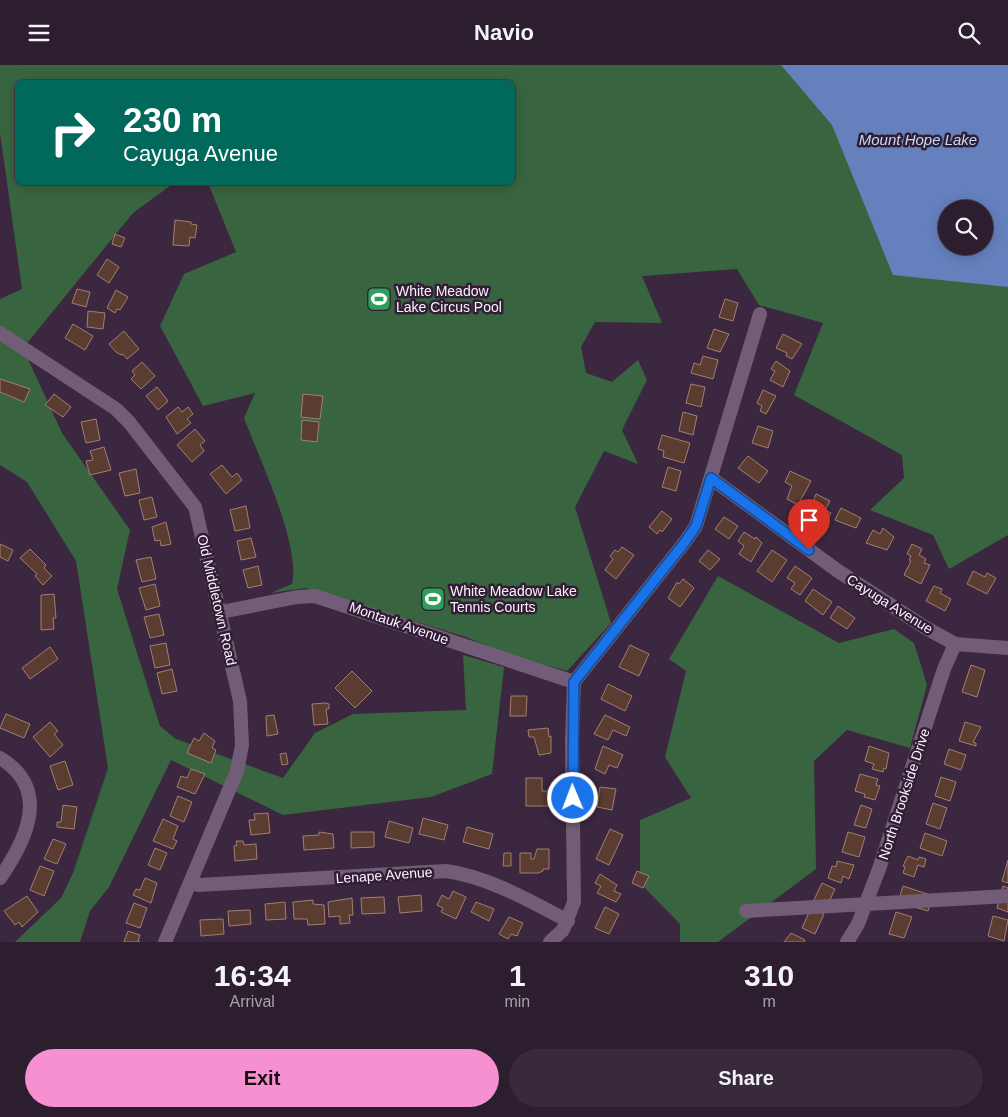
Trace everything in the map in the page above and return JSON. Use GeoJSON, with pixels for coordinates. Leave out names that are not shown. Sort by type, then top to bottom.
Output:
{"type":"FeatureCollection","features":[{"type":"Feature","properties":{"kind":"street"},"geometry":{"type":"LineString","coordinates":[[550,942],[563,930],[568,921],[574,893],[572,741],[574,682],[696,526],[760,314]]}},
{"type":"Feature","properties":{"kind":"street","name":"Old Middletown Road"},"geometry":{"type":"LineString","coordinates":[[0,333],[116,409],[129,422],[195,507],[221,612],[240,701],[242,745],[236,771],[220,815],[165,942]]}},
{"type":"Feature","properties":{"kind":"street","name":"Cayuga Avenue"},"geometry":{"type":"LineString","coordinates":[[711,478],[889,607],[955,644],[1008,648]]}},
{"type":"Feature","properties":{"kind":"street","name":"Montauk Avenue"},"geometry":{"type":"LineString","coordinates":[[221,612],[297,597],[315,596],[574,682]]}},
{"type":"Feature","properties":{"kind":"street","name":"North Brookside Drive"},"geometry":{"type":"LineString","coordinates":[[847,942],[866,904],[944,669],[955,644]]}},
{"type":"Feature","properties":{"kind":"street"},"geometry":{"type":"LineString","coordinates":[[0,758],[11,765],[21,776],[28,787],[32,806],[28,825],[9,865],[0,878]]}},
{"type":"Feature","properties":{"kind":"street","name":"Lenape Avenue"},"geometry":{"type":"LineString","coordinates":[[190,882],[198,885],[446,871],[466,874],[529,900],[568,921]]}},
{"type":"Feature","properties":{"kind":"street"},"geometry":{"type":"LineString","coordinates":[[746,911],[1008,896]]}},
{"type":"Feature","properties":{"kind":"green space"},"geometry":{"type":"Polygon","coordinates":[[[0,65],[1008,65],[1008,535],[949,569],[933,535],[870,510],[904,478],[902,455],[794,395],[823,323],[759,305],[737,269],[642,276],[662,323],[595,322],[581,347],[586,373],[612,382],[638,360],[647,380],[622,430],[638,464],[604,451],[575,507],[611,623],[567,671],[507,654],[466,637],[305,588],[271,593],[292,584],[293,567],[285,525],[244,418],[255,393],[203,406],[160,326],[184,274],[236,252],[209,185],[515,185],[515,80],[15,80],[15,185],[171,185],[133,213],[23,348],[62,433],[130,530],[117,589],[160,726],[176,739],[283,778],[315,733],[353,714],[466,710],[463,655],[504,667],[492,774],[431,797],[283,815],[171,760],[109,887],[90,911],[80,942],[15,942],[61,898],[73,873],[108,768],[76,561],[27,482],[0,465],[0,299],[22,289],[0,133],[0,65]]]}},
{"type":"Feature","properties":{"kind":"green space"},"geometry":{"type":"Polygon","coordinates":[[[718,576],[839,643],[894,629],[914,643],[927,685],[910,748],[847,730],[814,761],[816,869],[718,942],[680,942],[680,924],[640,883],[640,820],[691,798],[665,757],[686,671],[669,659],[718,576]]]}},
{"type":"Feature","properties":{"kind":"water","name":"Mount Hope Lake"},"geometry":{"type":"Polygon","coordinates":[[[781,65],[1008,65],[1008,287],[893,275],[832,125],[781,65]]]}},
{"type":"Feature","properties":{"kind":"building"},"geometry":{"type":"Polygon","coordinates":[[[175,220],[191,222],[191,224],[197,225],[195,238],[190,237],[189,246],[173,245],[175,220]]]}},
{"type":"Feature","properties":{"kind":"building"},"geometry":{"type":"Polygon","coordinates":[[[115,234],[125,238],[121,247],[112,244],[115,234]]]}},
{"type":"Feature","properties":{"kind":"building"},"geometry":{"type":"Polygon","coordinates":[[[107,259],[119,267],[109,283],[97,275],[107,259]]]}},
{"type":"Feature","properties":{"kind":"building"},"geometry":{"type":"Polygon","coordinates":[[[77,289],[90,292],[86,307],[72,303],[77,289]]]}},
{"type":"Feature","properties":{"kind":"building"},"geometry":{"type":"Polygon","coordinates":[[[116,290],[128,297],[120,310],[117,309],[115,313],[107,308],[116,290]]]}},
{"type":"Feature","properties":{"kind":"building"},"geometry":{"type":"Polygon","coordinates":[[[725,299],[738,303],[733,321],[719,317],[725,299]]]}},
{"type":"Feature","properties":{"kind":"building"},"geometry":{"type":"Polygon","coordinates":[[[88,311],[105,313],[103,329],[87,327],[88,311]]]}},
{"type":"Feature","properties":{"kind":"building"},"geometry":{"type":"Polygon","coordinates":[[[73,324],[93,336],[85,350],[65,338],[73,324]]]}},
{"type":"Feature","properties":{"kind":"building"},"geometry":{"type":"Polygon","coordinates":[[[714,329],[729,334],[720,352],[707,348],[714,329]]]}},
{"type":"Feature","properties":{"kind":"building"},"geometry":{"type":"Polygon","coordinates":[[[124,331],[139,349],[127,359],[123,354],[121,355],[116,352],[109,344],[124,331]]]}},
{"type":"Feature","properties":{"kind":"building"},"geometry":{"type":"Polygon","coordinates":[[[783,334],[802,344],[792,359],[786,356],[787,353],[776,348],[783,334]]]}},
{"type":"Feature","properties":{"kind":"building"},"geometry":{"type":"Polygon","coordinates":[[[703,356],[718,360],[713,379],[691,373],[694,363],[700,365],[703,356]]]}},
{"type":"Feature","properties":{"kind":"building"},"geometry":{"type":"Polygon","coordinates":[[[776,361],[790,371],[783,387],[770,380],[775,371],[771,369],[776,361]]]}},
{"type":"Feature","properties":{"kind":"building"},"geometry":{"type":"Polygon","coordinates":[[[142,362],[155,376],[141,389],[131,379],[135,375],[132,371],[142,362]]]}},
{"type":"Feature","properties":{"kind":"building"},"geometry":{"type":"Polygon","coordinates":[[[0,379],[30,389],[24,402],[0,392],[0,379]]]}},
{"type":"Feature","properties":{"kind":"building"},"geometry":{"type":"Polygon","coordinates":[[[691,384],[705,387],[701,407],[686,403],[691,384]]]}},
{"type":"Feature","properties":{"kind":"building"},"geometry":{"type":"Polygon","coordinates":[[[157,387],[168,401],[158,410],[146,396],[157,387]]]}},
{"type":"Feature","properties":{"kind":"building"},"geometry":{"type":"Polygon","coordinates":[[[763,390],[776,396],[766,414],[760,411],[762,406],[757,403],[763,390]]]}},
{"type":"Feature","properties":{"kind":"building"},"geometry":{"type":"Polygon","coordinates":[[[54,394],[71,407],[63,417],[45,405],[54,394]]]}},
{"type":"Feature","properties":{"kind":"building"},"geometry":{"type":"Polygon","coordinates":[[[303,394],[323,396],[320,419],[301,417],[303,394]]]}},
{"type":"Feature","properties":{"kind":"building"},"geometry":{"type":"Polygon","coordinates":[[[178,407],[182,412],[188,407],[193,414],[187,419],[191,423],[177,434],[166,417],[178,407]]]}},
{"type":"Feature","properties":{"kind":"building"},"geometry":{"type":"Polygon","coordinates":[[[683,412],[697,416],[693,435],[679,431],[683,412]]]}},
{"type":"Feature","properties":{"kind":"building"},"geometry":{"type":"Polygon","coordinates":[[[96,419],[100,440],[86,443],[81,422],[96,419]]]}},
{"type":"Feature","properties":{"kind":"building"},"geometry":{"type":"Polygon","coordinates":[[[302,420],[319,422],[317,442],[301,440],[302,420]]]}},
{"type":"Feature","properties":{"kind":"building"},"geometry":{"type":"Polygon","coordinates":[[[758,426],[773,431],[768,448],[752,443],[758,426]]]}},
{"type":"Feature","properties":{"kind":"building"},"geometry":{"type":"Polygon","coordinates":[[[195,429],[205,441],[200,445],[204,451],[192,462],[177,445],[195,429]]]}},
{"type":"Feature","properties":{"kind":"building"},"geometry":{"type":"Polygon","coordinates":[[[662,435],[690,443],[684,463],[663,457],[664,451],[658,449],[662,435]]]}},
{"type":"Feature","properties":{"kind":"building"},"geometry":{"type":"Polygon","coordinates":[[[104,447],[111,470],[90,475],[86,461],[93,460],[90,451],[104,447]]]}},
{"type":"Feature","properties":{"kind":"building"},"geometry":{"type":"Polygon","coordinates":[[[748,456],[768,471],[759,483],[738,468],[748,456]]]}},
{"type":"Feature","properties":{"kind":"building"},"geometry":{"type":"Polygon","coordinates":[[[222,465],[232,477],[237,473],[242,480],[226,494],[210,474],[222,465]]]}},
{"type":"Feature","properties":{"kind":"building"},"geometry":{"type":"Polygon","coordinates":[[[668,467],[681,471],[676,491],[662,487],[668,467]]]}},
{"type":"Feature","properties":{"kind":"building"},"geometry":{"type":"Polygon","coordinates":[[[136,469],[140,493],[125,496],[119,473],[136,469]]]}},
{"type":"Feature","properties":{"kind":"building"},"geometry":{"type":"Polygon","coordinates":[[[790,471],[811,481],[798,505],[787,499],[792,486],[785,482],[790,471]]]}},
{"type":"Feature","properties":{"kind":"building"},"geometry":{"type":"Polygon","coordinates":[[[816,494],[830,501],[825,510],[831,513],[825,526],[807,517],[816,494]]]}},
{"type":"Feature","properties":{"kind":"building"},"geometry":{"type":"Polygon","coordinates":[[[152,497],[157,517],[144,520],[139,500],[152,497]]]}},
{"type":"Feature","properties":{"kind":"building"},"geometry":{"type":"Polygon","coordinates":[[[246,506],[250,528],[235,531],[230,510],[246,506]]]}},
{"type":"Feature","properties":{"kind":"building"},"geometry":{"type":"Polygon","coordinates":[[[841,508],[861,518],[856,528],[835,520],[841,508]]]}},
{"type":"Feature","properties":{"kind":"building"},"geometry":{"type":"Polygon","coordinates":[[[662,511],[672,519],[662,532],[660,530],[657,534],[649,527],[662,511]]]}},
{"type":"Feature","properties":{"kind":"building"},"geometry":{"type":"Polygon","coordinates":[[[724,517],[738,526],[729,539],[715,529],[724,517]]]}},
{"type":"Feature","properties":{"kind":"building"},"geometry":{"type":"Polygon","coordinates":[[[166,522],[171,544],[161,546],[160,540],[155,541],[152,527],[166,522]]]}},
{"type":"Feature","properties":{"kind":"building"},"geometry":{"type":"Polygon","coordinates":[[[883,528],[894,537],[887,550],[866,543],[873,530],[880,534],[883,528]]]}},
{"type":"Feature","properties":{"kind":"building"},"geometry":{"type":"Polygon","coordinates":[[[744,532],[755,539],[756,537],[762,543],[751,562],[739,554],[744,546],[738,541],[744,532]]]}},
{"type":"Feature","properties":{"kind":"building"},"geometry":{"type":"Polygon","coordinates":[[[251,538],[256,557],[241,560],[237,541],[251,538]]]}},
{"type":"Feature","properties":{"kind":"building"},"geometry":{"type":"Polygon","coordinates":[[[0,544],[13,550],[8,561],[0,557],[0,544]]]}},
{"type":"Feature","properties":{"kind":"building"},"geometry":{"type":"Polygon","coordinates":[[[912,544],[922,549],[919,555],[926,559],[924,563],[930,565],[921,584],[904,575],[911,561],[909,560],[911,556],[907,554],[912,544]]]}},
{"type":"Feature","properties":{"kind":"building"},"geometry":{"type":"Polygon","coordinates":[[[622,547],[634,555],[616,579],[605,570],[613,559],[610,556],[615,550],[618,552],[622,547]]]}},
{"type":"Feature","properties":{"kind":"building"},"geometry":{"type":"Polygon","coordinates":[[[30,549],[46,565],[44,568],[52,576],[43,585],[35,576],[37,574],[20,558],[30,549]]]}},
{"type":"Feature","properties":{"kind":"building"},"geometry":{"type":"Polygon","coordinates":[[[708,550],[720,559],[710,570],[699,561],[708,550]]]}},
{"type":"Feature","properties":{"kind":"building"},"geometry":{"type":"Polygon","coordinates":[[[772,550],[787,560],[772,582],[757,571],[772,550]]]}},
{"type":"Feature","properties":{"kind":"building"},"geometry":{"type":"Polygon","coordinates":[[[151,557],[156,579],[142,582],[136,560],[151,557]]]}},
{"type":"Feature","properties":{"kind":"building"},"geometry":{"type":"Polygon","coordinates":[[[258,566],[262,585],[248,588],[243,570],[258,566]]]}},
{"type":"Feature","properties":{"kind":"building"},"geometry":{"type":"Polygon","coordinates":[[[795,566],[812,578],[800,595],[791,589],[795,583],[787,578],[795,566]]]}},
{"type":"Feature","properties":{"kind":"building"},"geometry":{"type":"Polygon","coordinates":[[[973,571],[985,577],[987,573],[996,578],[987,594],[967,584],[973,571]]]}},
{"type":"Feature","properties":{"kind":"building"},"geometry":{"type":"Polygon","coordinates":[[[683,579],[694,588],[680,607],[668,598],[677,582],[679,584],[683,579]]]}},
{"type":"Feature","properties":{"kind":"building"},"geometry":{"type":"Polygon","coordinates":[[[155,584],[160,606],[146,610],[139,588],[155,584]]]}},
{"type":"Feature","properties":{"kind":"building"},"geometry":{"type":"Polygon","coordinates":[[[934,586],[942,589],[940,593],[951,599],[945,611],[926,601],[934,586]]]}},
{"type":"Feature","properties":{"kind":"building"},"geometry":{"type":"Polygon","coordinates":[[[813,589],[832,602],[823,615],[805,601],[813,589]]]}},
{"type":"Feature","properties":{"kind":"building"},"geometry":{"type":"Polygon","coordinates":[[[54,594],[56,618],[53,618],[54,629],[41,630],[41,595],[54,594]]]}},
{"type":"Feature","properties":{"kind":"building"},"geometry":{"type":"Polygon","coordinates":[[[838,606],[855,618],[847,629],[830,618],[838,606]]]}},
{"type":"Feature","properties":{"kind":"building"},"geometry":{"type":"Polygon","coordinates":[[[159,614],[164,635],[150,638],[144,617],[159,614]]]}},
{"type":"Feature","properties":{"kind":"building"},"geometry":{"type":"Polygon","coordinates":[[[166,643],[170,665],[155,668],[150,646],[166,643]]]}},
{"type":"Feature","properties":{"kind":"building"},"geometry":{"type":"Polygon","coordinates":[[[630,645],[649,654],[639,676],[619,667],[630,645]]]}},
{"type":"Feature","properties":{"kind":"building"},"geometry":{"type":"Polygon","coordinates":[[[50,647],[58,659],[30,679],[22,668],[50,647]]]}},
{"type":"Feature","properties":{"kind":"building"},"geometry":{"type":"Polygon","coordinates":[[[971,665],[985,670],[977,697],[962,692],[971,665]]]}},
{"type":"Feature","properties":{"kind":"building"},"geometry":{"type":"Polygon","coordinates":[[[172,669],[177,691],[162,694],[157,673],[172,669]]]}},
{"type":"Feature","properties":{"kind":"building"},"geometry":{"type":"Polygon","coordinates":[[[352,671],[372,691],[355,708],[335,688],[352,671]]]}},
{"type":"Feature","properties":{"kind":"building"},"geometry":{"type":"Polygon","coordinates":[[[608,684],[632,696],[625,711],[601,699],[608,684]]]}},
{"type":"Feature","properties":{"kind":"building"},"geometry":{"type":"Polygon","coordinates":[[[511,696],[527,696],[526,716],[510,716],[511,696]]]}},
{"type":"Feature","properties":{"kind":"building"},"geometry":{"type":"Polygon","coordinates":[[[312,704],[329,704],[329,709],[326,709],[328,724],[314,725],[312,704]]]}},
{"type":"Feature","properties":{"kind":"building"},"geometry":{"type":"Polygon","coordinates":[[[6,714],[30,724],[24,738],[0,728],[6,714]]]}},
{"type":"Feature","properties":{"kind":"building"},"geometry":{"type":"Polygon","coordinates":[[[274,715],[278,734],[267,736],[266,716],[274,715]]]}},
{"type":"Feature","properties":{"kind":"building"},"geometry":{"type":"Polygon","coordinates":[[[605,715],[630,727],[626,736],[613,730],[608,740],[594,734],[605,715]]]}},
{"type":"Feature","properties":{"kind":"building"},"geometry":{"type":"Polygon","coordinates":[[[50,722],[58,731],[54,734],[63,745],[50,757],[33,737],[50,722]]]}},
{"type":"Feature","properties":{"kind":"building"},"geometry":{"type":"Polygon","coordinates":[[[965,722],[981,727],[973,742],[976,743],[976,746],[959,741],[965,722]]]}},
{"type":"Feature","properties":{"kind":"building"},"geometry":{"type":"Polygon","coordinates":[[[548,728],[549,737],[551,736],[551,753],[539,755],[534,737],[529,737],[528,730],[548,728]]]}},
{"type":"Feature","properties":{"kind":"building"},"geometry":{"type":"Polygon","coordinates":[[[204,733],[215,741],[212,748],[216,750],[211,763],[187,753],[194,738],[199,741],[204,733]]]}},
{"type":"Feature","properties":{"kind":"building"},"geometry":{"type":"Polygon","coordinates":[[[603,746],[623,755],[617,768],[609,765],[605,774],[595,769],[603,746]]]}},
{"type":"Feature","properties":{"kind":"building"},"geometry":{"type":"Polygon","coordinates":[[[869,746],[889,753],[886,769],[884,768],[883,772],[872,769],[874,764],[865,761],[869,746]]]}},
{"type":"Feature","properties":{"kind":"building"},"geometry":{"type":"Polygon","coordinates":[[[949,749],[966,755],[961,770],[944,764],[949,749]]]}},
{"type":"Feature","properties":{"kind":"building"},"geometry":{"type":"Polygon","coordinates":[[[286,753],[288,764],[282,765],[280,754],[286,753]]]}},
{"type":"Feature","properties":{"kind":"building"},"geometry":{"type":"Polygon","coordinates":[[[65,761],[73,785],[58,790],[50,766],[65,761]]]}},
{"type":"Feature","properties":{"kind":"building"},"geometry":{"type":"Polygon","coordinates":[[[191,769],[205,774],[195,794],[177,787],[181,776],[187,778],[191,769]]]}},
{"type":"Feature","properties":{"kind":"building"},"geometry":{"type":"Polygon","coordinates":[[[860,774],[878,779],[876,785],[880,786],[875,800],[864,797],[865,794],[855,791],[860,774]]]}},
{"type":"Feature","properties":{"kind":"building"},"geometry":{"type":"Polygon","coordinates":[[[941,777],[956,782],[950,801],[935,796],[941,777]]]}},
{"type":"Feature","properties":{"kind":"building"},"geometry":{"type":"Polygon","coordinates":[[[526,778],[542,778],[542,791],[549,791],[549,806],[526,806],[526,778]]]}},
{"type":"Feature","properties":{"kind":"building"},"geometry":{"type":"Polygon","coordinates":[[[600,787],[616,789],[612,810],[597,807],[600,787]]]}},
{"type":"Feature","properties":{"kind":"building"},"geometry":{"type":"Polygon","coordinates":[[[178,796],[192,802],[184,822],[170,816],[178,796]]]}},
{"type":"Feature","properties":{"kind":"building"},"geometry":{"type":"Polygon","coordinates":[[[933,803],[947,808],[940,829],[926,824],[933,803]]]}},
{"type":"Feature","properties":{"kind":"building"},"geometry":{"type":"Polygon","coordinates":[[[63,805],[77,807],[74,829],[57,827],[57,822],[61,822],[63,805]]]}},
{"type":"Feature","properties":{"kind":"building"},"geometry":{"type":"Polygon","coordinates":[[[861,805],[872,809],[866,828],[854,825],[861,805]]]}},
{"type":"Feature","properties":{"kind":"building"},"geometry":{"type":"Polygon","coordinates":[[[268,813],[270,833],[251,835],[249,820],[255,820],[254,814],[268,813]]]}},
{"type":"Feature","properties":{"kind":"building"},"geometry":{"type":"Polygon","coordinates":[[[423,818],[448,825],[444,840],[419,834],[423,818]]]}},
{"type":"Feature","properties":{"kind":"building"},"geometry":{"type":"Polygon","coordinates":[[[163,819],[178,826],[173,839],[177,841],[173,849],[153,841],[163,819]]]}},
{"type":"Feature","properties":{"kind":"building"},"geometry":{"type":"Polygon","coordinates":[[[389,821],[413,828],[409,843],[385,837],[389,821]]]}},
{"type":"Feature","properties":{"kind":"building"},"geometry":{"type":"Polygon","coordinates":[[[467,827],[493,834],[489,849],[463,842],[467,827]]]}},
{"type":"Feature","properties":{"kind":"building"},"geometry":{"type":"Polygon","coordinates":[[[610,829],[623,835],[609,865],[596,859],[610,829]]]}},
{"type":"Feature","properties":{"kind":"building"},"geometry":{"type":"Polygon","coordinates":[[[319,832],[333,834],[334,848],[304,850],[303,836],[319,835],[319,832]]]}},
{"type":"Feature","properties":{"kind":"building"},"geometry":{"type":"Polygon","coordinates":[[[351,832],[374,832],[374,847],[351,848],[351,832]]]}},
{"type":"Feature","properties":{"kind":"building"},"geometry":{"type":"Polygon","coordinates":[[[848,832],[865,837],[859,857],[842,852],[848,832]]]}},
{"type":"Feature","properties":{"kind":"building"},"geometry":{"type":"Polygon","coordinates":[[[925,833],[947,841],[942,856],[920,848],[925,833]]]}},
{"type":"Feature","properties":{"kind":"building"},"geometry":{"type":"Polygon","coordinates":[[[53,839],[66,844],[57,864],[44,859],[53,839]]]}},
{"type":"Feature","properties":{"kind":"building"},"geometry":{"type":"Polygon","coordinates":[[[236,841],[243,841],[244,845],[256,844],[257,859],[235,861],[234,846],[237,845],[236,841]]]}},
{"type":"Feature","properties":{"kind":"building"},"geometry":{"type":"Polygon","coordinates":[[[155,848],[167,853],[160,870],[148,865],[155,848]]]}},
{"type":"Feature","properties":{"kind":"building"},"geometry":{"type":"Polygon","coordinates":[[[537,849],[549,849],[549,869],[543,869],[543,871],[538,873],[520,873],[520,853],[531,853],[531,859],[534,859],[537,849]]]}},
{"type":"Feature","properties":{"kind":"building"},"geometry":{"type":"Polygon","coordinates":[[[504,853],[511,853],[511,866],[503,866],[504,853]]]}},
{"type":"Feature","properties":{"kind":"building"},"geometry":{"type":"Polygon","coordinates":[[[908,856],[918,860],[919,857],[926,859],[924,867],[918,865],[914,877],[903,873],[905,867],[903,866],[908,856]]]}},
{"type":"Feature","properties":{"kind":"building"},"geometry":{"type":"Polygon","coordinates":[[[1008,860],[1008,883],[1002,881],[1008,860]]]}},
{"type":"Feature","properties":{"kind":"building"},"geometry":{"type":"Polygon","coordinates":[[[837,861],[854,865],[849,879],[843,876],[841,883],[828,878],[832,866],[836,867],[837,861]]]}},
{"type":"Feature","properties":{"kind":"building"},"geometry":{"type":"Polygon","coordinates":[[[40,866],[54,871],[44,896],[30,890],[40,866]]]}},
{"type":"Feature","properties":{"kind":"building"},"geometry":{"type":"Polygon","coordinates":[[[637,871],[649,876],[643,888],[632,883],[637,871]]]}},
{"type":"Feature","properties":{"kind":"building"},"geometry":{"type":"Polygon","coordinates":[[[600,874],[617,885],[614,891],[621,894],[616,902],[597,893],[601,886],[595,883],[600,874]]]}},
{"type":"Feature","properties":{"kind":"building"},"geometry":{"type":"Polygon","coordinates":[[[145,878],[157,883],[151,903],[133,895],[136,889],[140,890],[145,878]]]}},
{"type":"Feature","properties":{"kind":"building"},"geometry":{"type":"Polygon","coordinates":[[[822,883],[835,889],[826,908],[813,902],[822,883]]]}},
{"type":"Feature","properties":{"kind":"building"},"geometry":{"type":"Polygon","coordinates":[[[903,886],[933,896],[928,911],[898,902],[903,886]]]}},
{"type":"Feature","properties":{"kind":"building"},"geometry":{"type":"Polygon","coordinates":[[[1003,886],[1008,888],[1008,912],[997,908],[1003,886]]]}},
{"type":"Feature","properties":{"kind":"building"},"geometry":{"type":"Polygon","coordinates":[[[453,891],[466,897],[456,919],[441,912],[443,908],[437,905],[442,895],[449,899],[453,891]]]}},
{"type":"Feature","properties":{"kind":"building"},"geometry":{"type":"Polygon","coordinates":[[[421,895],[422,911],[400,913],[398,897],[421,895]]]}},
{"type":"Feature","properties":{"kind":"building"},"geometry":{"type":"Polygon","coordinates":[[[27,896],[38,912],[22,927],[19,922],[15,925],[4,911],[27,896]]]}},
{"type":"Feature","properties":{"kind":"building"},"geometry":{"type":"Polygon","coordinates":[[[384,897],[385,913],[362,914],[361,898],[384,897]]]}},
{"type":"Feature","properties":{"kind":"building"},"geometry":{"type":"Polygon","coordinates":[[[352,898],[353,915],[349,915],[350,923],[340,924],[340,916],[329,917],[328,902],[352,898]]]}},
{"type":"Feature","properties":{"kind":"building"},"geometry":{"type":"Polygon","coordinates":[[[313,900],[313,904],[324,905],[325,924],[308,925],[307,919],[294,919],[293,902],[313,900]]]}},
{"type":"Feature","properties":{"kind":"building"},"geometry":{"type":"Polygon","coordinates":[[[285,902],[286,919],[266,920],[265,904],[285,902]]]}},
{"type":"Feature","properties":{"kind":"building"},"geometry":{"type":"Polygon","coordinates":[[[476,902],[494,909],[489,921],[471,912],[476,902]]]}},
{"type":"Feature","properties":{"kind":"building"},"geometry":{"type":"Polygon","coordinates":[[[134,903],[147,908],[140,928],[126,923],[134,903]]]}},
{"type":"Feature","properties":{"kind":"building"},"geometry":{"type":"Polygon","coordinates":[[[605,907],[619,914],[609,934],[595,928],[605,907]]]}},
{"type":"Feature","properties":{"kind":"building"},"geometry":{"type":"Polygon","coordinates":[[[811,908],[824,914],[815,934],[802,928],[811,908]]]}},
{"type":"Feature","properties":{"kind":"building"},"geometry":{"type":"Polygon","coordinates":[[[250,910],[251,924],[229,926],[228,911],[250,910]]]}},
{"type":"Feature","properties":{"kind":"building"},"geometry":{"type":"Polygon","coordinates":[[[896,912],[912,917],[904,938],[889,934],[896,912]]]}},
{"type":"Feature","properties":{"kind":"building"},"geometry":{"type":"Polygon","coordinates":[[[993,916],[1008,920],[1004,941],[988,936],[993,916]]]}},
{"type":"Feature","properties":{"kind":"building"},"geometry":{"type":"Polygon","coordinates":[[[509,917],[523,923],[517,936],[511,934],[508,939],[499,934],[509,917]]]}},
{"type":"Feature","properties":{"kind":"building"},"geometry":{"type":"Polygon","coordinates":[[[223,919],[224,934],[201,936],[200,920],[223,919]]]}},
{"type":"Feature","properties":{"kind":"building"},"geometry":{"type":"Polygon","coordinates":[[[128,931],[140,935],[138,941],[140,942],[124,942],[128,931]]]}},
{"type":"Feature","properties":{"kind":"building"},"geometry":{"type":"Polygon","coordinates":[[[791,933],[805,940],[804,942],[784,942],[791,933]]]}},
{"type":"Feature","properties":{"kind":"place","name":"White Meadow Lake Circus Pool"},"geometry":{"type":"Point","coordinates":[379,299]}},
{"type":"Feature","properties":{"kind":"place","name":"White Meadow Lake Tennis Courts"},"geometry":{"type":"Point","coordinates":[433,599]}},
{"type":"Feature","properties":{"kind":"route"},"geometry":{"type":"LineString","coordinates":[[573,798],[574,682],[621,625],[696,526],[711,478],[809,550]]}}]}
